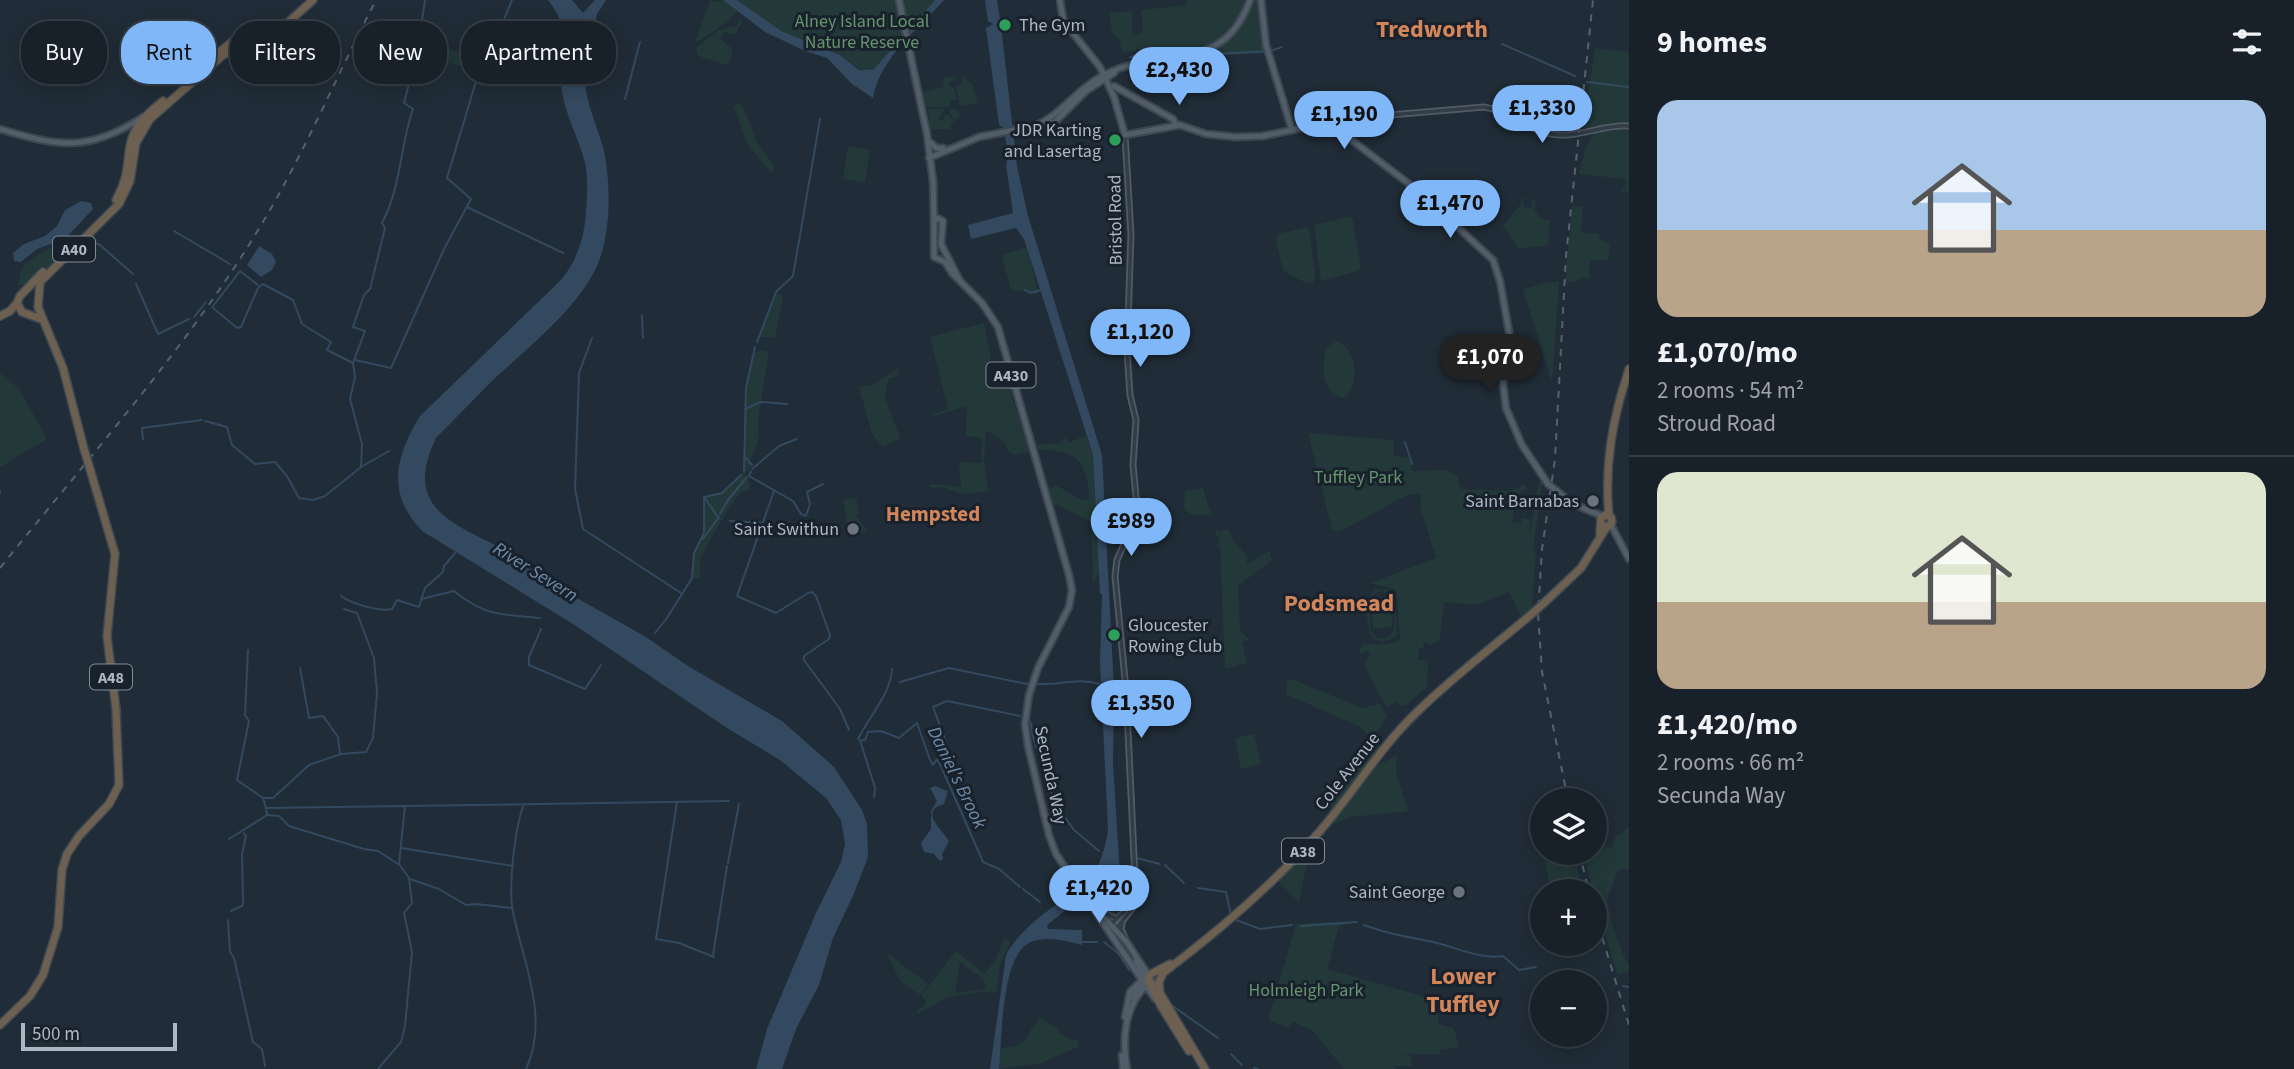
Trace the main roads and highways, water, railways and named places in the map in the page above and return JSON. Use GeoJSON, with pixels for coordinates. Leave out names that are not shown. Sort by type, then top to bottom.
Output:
{"type":"FeatureCollection","features":[{"type":"Feature","properties":{"kind":"highway","name":"A40"},"geometry":{"type":"LineString","coordinates":[[38,307],[43,279],[119,204],[130,181],[136,143],[148,117],[226,45],[280,24],[307,0]]}},
{"type":"Feature","properties":{"kind":"highway","name":"A40"},"geometry":{"type":"LineString","coordinates":[[148,117],[223,55],[282,27],[313,0]]}},
{"type":"Feature","properties":{"kind":"highway"},"geometry":{"type":"LineString","coordinates":[[131,127],[148,117]]}},
{"type":"Feature","properties":{"kind":"highway","name":"A40"},"geometry":{"type":"LineString","coordinates":[[0,316],[10,311],[23,293],[112,206],[125,179],[131,127]]}},
{"type":"Feature","properties":{"kind":"highway"},"geometry":{"type":"LineString","coordinates":[[23,293],[31,292],[38,298]]}},
{"type":"Feature","properties":{"kind":"highway"},"geometry":{"type":"LineString","coordinates":[[17,303],[26,312],[41,320]]}},
{"type":"Feature","properties":{"kind":"highway"},"geometry":{"type":"LineString","coordinates":[[10,311],[26,312],[38,307]]}},
{"type":"Feature","properties":{"kind":"highway","name":"A48"},"geometry":{"type":"LineString","coordinates":[[0,1025],[30,996],[43,975],[58,927],[62,870],[67,853],[109,804],[119,785],[116,709],[107,636],[115,554],[63,369],[38,307]]}},
{"type":"Feature","properties":{"kind":"highway","name":"A38"},"geometry":{"type":"LineString","coordinates":[[1606,520],[1607,461],[1618,402],[1629,369]]}},
{"type":"Feature","properties":{"kind":"highway","name":"Cole Avenue"},"geometry":{"type":"LineString","coordinates":[[1147,980],[1186,955],[1242,910],[1300,854],[1384,747],[1418,711],[1545,603],[1581,568],[1606,520]]}},
{"type":"Feature","properties":{"kind":"highway"},"geometry":{"type":"LineString","coordinates":[[1164,970],[1159,982],[1160,993],[1202,1069]]}},
{"type":"Feature","properties":{"kind":"highway"},"geometry":{"type":"LineString","coordinates":[[1147,980],[1202,1069]]}},
{"type":"Feature","properties":{"kind":"main road","name":"A430"},"geometry":{"type":"LineString","coordinates":[[899,0],[931,142],[937,219],[934,256],[944,258],[940,241],[943,222],[937,219]]}},
{"type":"Feature","properties":{"kind":"main road"},"geometry":{"type":"LineString","coordinates":[[1060,0],[1066,23],[1108,79],[1115,97]]}},
{"type":"Feature","properties":{"kind":"main road"},"geometry":{"type":"LineString","coordinates":[[931,157],[961,140],[1055,122],[1081,88],[1108,79],[1129,65],[1208,51],[1235,29],[1250,0]]}},
{"type":"Feature","properties":{"kind":"main road"},"geometry":{"type":"LineString","coordinates":[[1261,0],[1266,45],[1292,130]]}},
{"type":"Feature","properties":{"kind":"main road"},"geometry":{"type":"LineString","coordinates":[[912,56],[928,138],[933,181]]}},
{"type":"Feature","properties":{"kind":"main road"},"geometry":{"type":"LineString","coordinates":[[1067,107],[1095,85],[1129,65]]}},
{"type":"Feature","properties":{"kind":"main road"},"geometry":{"type":"LineString","coordinates":[[1108,79],[1128,95],[1173,119],[1176,125],[1209,135],[1263,136],[1316,125],[1332,128],[1421,193],[1493,260],[1500,281],[1511,343],[1503,384],[1506,408],[1522,445],[1548,484],[1570,502],[1606,520],[1629,559]]}},
{"type":"Feature","properties":{"kind":"main road","name":"Bristol Road"},"geometry":{"type":"LineString","coordinates":[[1108,79],[1125,133],[1176,125]]}},
{"type":"Feature","properties":{"kind":"main road"},"geometry":{"type":"LineString","coordinates":[[1095,85],[1105,84],[1115,97]]}},
{"type":"Feature","properties":{"kind":"main road"},"geometry":{"type":"LineString","coordinates":[[1115,97],[1128,95]]}},
{"type":"Feature","properties":{"kind":"main road"},"geometry":{"type":"LineString","coordinates":[[0,129],[54,143],[99,139],[131,127]]}},
{"type":"Feature","properties":{"kind":"main road"},"geometry":{"type":"LineString","coordinates":[[931,157],[979,137]]}},
{"type":"Feature","properties":{"kind":"main road"},"geometry":{"type":"LineString","coordinates":[[931,142],[936,148],[943,148]]}},
{"type":"Feature","properties":{"kind":"main road","name":"Secunda Way"},"geometry":{"type":"LineString","coordinates":[[944,258],[959,279],[988,309],[1002,335],[1026,431],[1069,575],[1069,607],[1033,680],[1025,724],[1030,757],[1052,844],[1088,900]]}},
{"type":"Feature","properties":{"kind":"main road","name":"A430"},"geometry":{"type":"LineString","coordinates":[[1088,900],[1110,928],[1126,941],[1138,958],[1147,980]]}},
{"type":"Feature","properties":{"kind":"main road","name":"A430"},"geometry":{"type":"LineString","coordinates":[[1088,900],[1147,980]]}},
{"type":"Feature","properties":{"kind":"main road","name":"A430"},"geometry":{"type":"LineString","coordinates":[[1088,900],[1110,928],[1136,971],[1147,980]]}},
{"type":"Feature","properties":{"kind":"main road"},"geometry":{"type":"LineString","coordinates":[[1138,958],[1149,969],[1164,970]]}},
{"type":"Feature","properties":{"kind":"main road"},"geometry":{"type":"LineString","coordinates":[[1125,1069],[1121,1045],[1128,998],[1136,971]]}},
{"type":"Feature","properties":{"kind":"main road"},"geometry":{"type":"LineString","coordinates":[[1147,980],[1160,993]]}},
{"type":"Feature","properties":{"kind":"main road"},"geometry":{"type":"LineString","coordinates":[[1125,1069],[1125,1034],[1136,997],[1147,980]]}},
{"type":"Feature","properties":{"kind":"main road"},"geometry":{"type":"LineString","coordinates":[[1128,998],[1133,988],[1147,980]]}},
{"type":"Feature","properties":{"kind":"main road"},"geometry":{"type":"LineString","coordinates":[[1125,1015],[1133,995],[1147,980]]}},
{"type":"Feature","properties":{"kind":"main road"},"geometry":{"type":"LineString","coordinates":[[1136,997],[1147,994],[1161,1006]]}},
{"type":"Feature","properties":{"kind":"water"},"geometry":{"type":"Polygon","coordinates":[[[548,0],[572,0],[583,13],[595,0],[606,0],[595,21],[560,21],[548,0]]]}},
{"type":"Feature","properties":{"kind":"water"},"geometry":{"type":"Polygon","coordinates":[[[723,0],[737,0],[781,31],[840,55],[859,70],[874,69],[935,0],[944,0],[892,57],[883,70],[873,98],[852,84],[827,58],[765,32],[723,0]]]}},
{"type":"Feature","properties":{"kind":"water"},"geometry":{"type":"Polygon","coordinates":[[[985,0],[997,0],[1000,19],[996,25],[1001,26],[1017,166],[1028,216],[1102,455],[1114,689],[1113,763],[1121,892],[1109,892],[1110,879],[1106,878],[1047,925],[1048,929],[1082,930],[1082,945],[1042,939],[1029,943],[1020,951],[1008,981],[999,1069],[990,1069],[1006,955],[1018,937],[1034,922],[1070,895],[1074,896],[1088,883],[1101,857],[1108,829],[1100,662],[1102,594],[1093,455],[1024,239],[1016,228],[971,239],[968,225],[1013,213],[1004,128],[999,125],[986,28],[993,24],[988,21],[985,0]]]}},
{"type":"Feature","properties":{"kind":"water","name":"River Severn"},"geometry":{"type":"Polygon","coordinates":[[[561,84],[585,84],[603,146],[609,199],[607,230],[600,259],[584,288],[561,317],[436,438],[428,459],[425,477],[427,491],[433,504],[456,525],[506,551],[552,584],[646,637],[688,666],[782,721],[834,767],[862,810],[867,824],[868,857],[833,938],[819,985],[796,1029],[782,1069],[756,1069],[767,1029],[816,913],[841,862],[845,844],[841,820],[826,798],[780,760],[727,728],[576,626],[422,531],[403,503],[399,489],[400,460],[420,416],[561,280],[575,259],[586,215],[586,170],[561,84]]]}},
{"type":"Feature","properties":{"kind":"water"},"geometry":{"type":"Polygon","coordinates":[[[81,201],[91,203],[93,209],[65,239],[37,249],[21,262],[14,261],[13,253],[24,244],[45,236],[57,226],[65,210],[81,201]]]}},
{"type":"Feature","properties":{"kind":"water"},"geometry":{"type":"Polygon","coordinates":[[[259,246],[272,254],[276,262],[272,270],[261,277],[247,265],[259,246]]]}},
{"type":"Feature","properties":{"kind":"water"},"geometry":{"type":"Polygon","coordinates":[[[935,786],[948,791],[944,804],[933,811],[935,821],[949,841],[940,861],[934,854],[924,852],[921,843],[931,829],[931,811],[937,801],[930,788],[935,786]]]}},
{"type":"Feature","properties":{"kind":"waterway"},"geometry":{"type":"LineString","coordinates":[[422,21],[425,0]]}},
{"type":"Feature","properties":{"kind":"waterway"},"geometry":{"type":"LineString","coordinates":[[503,21],[512,0]]}},
{"type":"Feature","properties":{"kind":"waterway"},"geometry":{"type":"LineString","coordinates":[[625,99],[640,42]]}},
{"type":"Feature","properties":{"kind":"waterway"},"geometry":{"type":"LineString","coordinates":[[1502,44],[1575,76]]}},
{"type":"Feature","properties":{"kind":"waterway"},"geometry":{"type":"LineString","coordinates":[[1199,55],[1270,51],[1282,47]]}},
{"type":"Feature","properties":{"kind":"waterway"},"geometry":{"type":"LineString","coordinates":[[1130,57],[1145,54]]}},
{"type":"Feature","properties":{"kind":"waterway"},"geometry":{"type":"LineString","coordinates":[[1587,82],[1629,87]]}},
{"type":"Feature","properties":{"kind":"waterway"},"geometry":{"type":"LineString","coordinates":[[353,363],[365,331],[353,327],[364,295],[370,289],[385,228],[382,223],[393,196],[413,109],[404,103],[409,84]]}},
{"type":"Feature","properties":{"kind":"waterway"},"geometry":{"type":"LineString","coordinates":[[355,360],[391,368],[444,249],[471,199],[447,178],[475,84]]}},
{"type":"Feature","properties":{"kind":"waterway"},"geometry":{"type":"LineString","coordinates":[[757,342],[776,292],[793,276],[820,119]]}},
{"type":"Feature","properties":{"kind":"waterway"},"geometry":{"type":"LineString","coordinates":[[467,207],[563,253]]}},
{"type":"Feature","properties":{"kind":"waterway"},"geometry":{"type":"LineString","coordinates":[[174,231],[230,264]]}},
{"type":"Feature","properties":{"kind":"waterway"},"geometry":{"type":"LineString","coordinates":[[91,241],[100,245],[133,274]]}},
{"type":"Feature","properties":{"kind":"waterway"},"geometry":{"type":"LineString","coordinates":[[213,306],[240,271],[258,285]]}},
{"type":"Feature","properties":{"kind":"waterway"},"geometry":{"type":"LineString","coordinates":[[136,284],[158,334],[189,319]]}},
{"type":"Feature","properties":{"kind":"waterway"},"geometry":{"type":"LineString","coordinates":[[212,307],[237,328],[241,327],[258,288],[263,284],[293,300],[302,324],[331,342],[327,350],[353,363],[355,377],[350,399],[362,444],[361,467]]}},
{"type":"Feature","properties":{"kind":"waterway"},"geometry":{"type":"LineString","coordinates":[[1025,290],[1030,293],[1041,290]]}},
{"type":"Feature","properties":{"kind":"waterway"},"geometry":{"type":"LineString","coordinates":[[194,317],[206,302]]}},
{"type":"Feature","properties":{"kind":"waterway"},"geometry":{"type":"LineString","coordinates":[[642,315],[643,338]]}},
{"type":"Feature","properties":{"kind":"waterway"},"geometry":{"type":"LineString","coordinates":[[592,338],[579,373],[575,489],[583,529],[681,593]]}},
{"type":"Feature","properties":{"kind":"waterway"},"geometry":{"type":"LineString","coordinates":[[744,471],[746,388],[755,347]]}},
{"type":"Feature","properties":{"kind":"waterway"},"geometry":{"type":"LineString","coordinates":[[745,409],[761,402],[787,404]]}},
{"type":"Feature","properties":{"kind":"waterway"},"geometry":{"type":"LineString","coordinates":[[143,439],[142,428],[202,420]]}},
{"type":"Feature","properties":{"kind":"waterway"},"geometry":{"type":"LineString","coordinates":[[205,421],[227,427],[232,445],[255,464],[275,462],[287,476],[299,498],[313,500],[325,496],[361,467],[389,451]]}},
{"type":"Feature","properties":{"kind":"waterway"},"geometry":{"type":"LineString","coordinates":[[752,469],[779,446],[797,439]]}},
{"type":"Feature","properties":{"kind":"waterway"},"geometry":{"type":"LineString","coordinates":[[1405,442],[1412,464]]}},
{"type":"Feature","properties":{"kind":"waterway"},"geometry":{"type":"LineString","coordinates":[[746,458],[752,465]]}},
{"type":"Feature","properties":{"kind":"waterway"},"geometry":{"type":"LineString","coordinates":[[751,472],[749,476],[793,501],[801,514],[806,516],[810,504],[807,492],[823,484]]}},
{"type":"Feature","properties":{"kind":"waterway"},"geometry":{"type":"LineString","coordinates":[[655,633],[692,578],[694,553],[704,533],[704,497],[722,493],[741,475]]}},
{"type":"Feature","properties":{"kind":"waterway"},"geometry":{"type":"LineString","coordinates":[[720,514],[747,477]]}},
{"type":"Feature","properties":{"kind":"waterway"},"geometry":{"type":"LineString","coordinates":[[774,491],[737,596],[776,613],[808,593],[812,592],[816,596],[830,635],[829,639],[804,656],[804,660],[840,709],[849,730]]}},
{"type":"Feature","properties":{"kind":"waterway"},"geometry":{"type":"LineString","coordinates":[[704,497],[718,517]]}},
{"type":"Feature","properties":{"kind":"waterway"},"geometry":{"type":"LineString","coordinates":[[703,539],[719,517]]}},
{"type":"Feature","properties":{"kind":"waterway"},"geometry":{"type":"LineString","coordinates":[[730,521],[763,523]]}},
{"type":"Feature","properties":{"kind":"waterway"},"geometry":{"type":"LineString","coordinates":[[341,596],[373,608],[392,609],[397,600],[419,607],[425,588],[443,572],[444,566],[455,553]]}},
{"type":"Feature","properties":{"kind":"waterway"},"geometry":{"type":"LineString","coordinates":[[421,599],[454,591],[475,606],[494,613],[540,618]]}},
{"type":"Feature","properties":{"kind":"waterway"},"geometry":{"type":"LineString","coordinates":[[263,798],[273,798],[309,765],[341,754],[366,752],[373,738],[377,693],[374,658],[357,613],[344,609]]}},
{"type":"Feature","properties":{"kind":"waterway"},"geometry":{"type":"LineString","coordinates":[[541,629],[529,657],[529,665],[585,689],[601,665]]}},
{"type":"Feature","properties":{"kind":"waterway"},"geometry":{"type":"LineString","coordinates":[[248,650],[245,715],[249,721],[237,780],[263,798],[266,808]]}},
{"type":"Feature","properties":{"kind":"waterway"},"geometry":{"type":"LineString","coordinates":[[300,668],[309,718],[323,716],[338,737],[340,755]]}},
{"type":"Feature","properties":{"kind":"waterway"},"geometry":{"type":"LineString","coordinates":[[900,682],[949,668],[1027,684]]}},
{"type":"Feature","properties":{"kind":"waterway"},"geometry":{"type":"LineString","coordinates":[[858,739],[884,696],[892,669]]}},
{"type":"Feature","properties":{"kind":"waterway"},"geometry":{"type":"LineString","coordinates":[[1036,684],[1083,681],[1100,684]]}},
{"type":"Feature","properties":{"kind":"waterway"},"geometry":{"type":"LineString","coordinates":[[953,760],[933,707],[947,701],[1020,716]]}},
{"type":"Feature","properties":{"kind":"waterway"},"geometry":{"type":"LineString","coordinates":[[1029,720],[1052,794]]}},
{"type":"Feature","properties":{"kind":"waterway","name":"Daniel's Brook"},"geometry":{"type":"LineString","coordinates":[[862,740],[865,740],[868,732],[881,731],[899,738],[917,723],[930,760],[933,765],[937,759],[941,766],[983,862],[999,869],[1020,887]]}},
{"type":"Feature","properties":{"kind":"waterway","name":"Daniel's Brook"},"geometry":{"type":"LineString","coordinates":[[860,740],[875,788],[874,797]]}},
{"type":"Feature","properties":{"kind":"waterway"},"geometry":{"type":"LineString","coordinates":[[955,762],[970,806]]}},
{"type":"Feature","properties":{"kind":"waterway"},"geometry":{"type":"LineString","coordinates":[[406,806],[729,801]]}},
{"type":"Feature","properties":{"kind":"waterway"},"geometry":{"type":"LineString","coordinates":[[677,802],[656,939],[679,943],[714,957]]}},
{"type":"Feature","properties":{"kind":"waterway"},"geometry":{"type":"LineString","coordinates":[[728,863],[739,804]]}},
{"type":"Feature","properties":{"kind":"waterway"},"geometry":{"type":"LineString","coordinates":[[267,815],[266,808],[405,806],[399,864],[409,878],[412,903],[404,913],[412,952],[405,1026],[401,1042],[378,1069]]}},
{"type":"Feature","properties":{"kind":"waterway"},"geometry":{"type":"LineString","coordinates":[[523,806],[515,843],[511,888],[513,912],[535,1010],[533,1050],[526,1069]]}},
{"type":"Feature","properties":{"kind":"waterway"},"geometry":{"type":"LineString","coordinates":[[1057,806],[1074,830],[1099,851]]}},
{"type":"Feature","properties":{"kind":"waterway"},"geometry":{"type":"LineString","coordinates":[[229,839],[267,815],[279,816],[289,826],[378,851],[398,864]]}},
{"type":"Feature","properties":{"kind":"waterway"},"geometry":{"type":"LineString","coordinates":[[231,911],[242,906],[243,902],[244,833]]}},
{"type":"Feature","properties":{"kind":"waterway"},"geometry":{"type":"LineString","coordinates":[[401,848],[513,866]]}},
{"type":"Feature","properties":{"kind":"waterway"},"geometry":{"type":"LineString","coordinates":[[1136,858],[1160,864]]}},
{"type":"Feature","properties":{"kind":"waterway"},"geometry":{"type":"LineString","coordinates":[[1165,865],[1184,883]]}},
{"type":"Feature","properties":{"kind":"waterway"},"geometry":{"type":"LineString","coordinates":[[713,955],[727,866]]}},
{"type":"Feature","properties":{"kind":"waterway"},"geometry":{"type":"LineString","coordinates":[[410,879],[439,889],[466,905],[512,908]]}},
{"type":"Feature","properties":{"kind":"waterway"},"geometry":{"type":"LineString","coordinates":[[1198,888],[1226,892],[1231,915]]}},
{"type":"Feature","properties":{"kind":"waterway","name":"Daniel's Brook"},"geometry":{"type":"LineString","coordinates":[[1023,889],[1040,902]]}},
{"type":"Feature","properties":{"kind":"waterway"},"geometry":{"type":"LineString","coordinates":[[228,920],[230,952],[234,958],[253,1042],[262,1049],[265,1066]]}},
{"type":"Feature","properties":{"kind":"waterway"},"geometry":{"type":"LineString","coordinates":[[1236,920],[1260,929],[1292,925]]}},
{"type":"Feature","properties":{"kind":"waterway"},"geometry":{"type":"LineString","coordinates":[[1301,926],[1357,922]]}},
{"type":"Feature","properties":{"kind":"waterway"},"geometry":{"type":"LineString","coordinates":[[1364,925],[1475,954],[1503,956],[1519,970],[1536,967]]}},
{"type":"Feature","properties":{"kind":"waterway","name":"Daniel's Brook"},"geometry":{"type":"LineString","coordinates":[[1081,942],[1097,942]]}},
{"type":"Feature","properties":{"kind":"waterway","name":"Daniel's Brook"},"geometry":{"type":"LineString","coordinates":[[1104,942],[1118,953],[1129,970]]}},
{"type":"Feature","properties":{"kind":"waterway"},"geometry":{"type":"LineString","coordinates":[[1623,986],[1629,987]]}},
{"type":"Feature","properties":{"kind":"waterway","name":"Daniel's Brook"},"geometry":{"type":"LineString","coordinates":[[1170,1004],[1218,1038]]}},
{"type":"Feature","properties":{"kind":"waterway","name":"Daniel's Brook"},"geometry":{"type":"LineString","coordinates":[[1231,1054],[1242,1065]]}},
{"type":"Feature","properties":{"kind":"waterway","name":"Daniel's Brook"},"geometry":{"type":"LineString","coordinates":[[1254,1068],[1258,1069]]}},
{"type":"Feature","properties":{"kind":"railway"},"geometry":{"type":"LineString","coordinates":[[0,568],[136,402],[231,272],[291,171],[376,0]]}},
{"type":"Feature","properties":{"kind":"railway"},"geometry":{"type":"LineString","coordinates":[[1566,788],[1542,672],[1538,613],[1542,549],[1555,459],[1566,256],[1593,0]]}},
{"type":"Feature","properties":{"kind":"railway"},"geometry":{"type":"LineString","coordinates":[[1582,865],[1586,879]]}},
{"type":"Feature","properties":{"kind":"railway"},"geometry":{"type":"LineString","coordinates":[[1607,953],[1629,1025]]}},
{"type":"Feature","properties":{"kind":"place","name":"The Gym"},"geometry":{"type":"Point","coordinates":[1005,25]}},
{"type":"Feature","properties":{"kind":"place","name":"JDR Karting and Lasertag"},"geometry":{"type":"Point","coordinates":[1115,140]}},
{"type":"Feature","properties":{"kind":"place","name":"Saint Barnabas"},"geometry":{"type":"Point","coordinates":[1593,501]}},
{"type":"Feature","properties":{"kind":"place","name":"Saint Swithun"},"geometry":{"type":"Point","coordinates":[853,529]}},
{"type":"Feature","properties":{"kind":"place","name":"Gloucester Rowing Club"},"geometry":{"type":"Point","coordinates":[1114,635]}},
{"type":"Feature","properties":{"kind":"place","name":"Saint George"},"geometry":{"type":"Point","coordinates":[1459,892]}},
{"type":"Feature","properties":{"kind":"district","name":"Tredworth"},"geometry":{"type":"Point","coordinates":[1432,29]}},
{"type":"Feature","properties":{"kind":"district","name":"Hempsted"},"geometry":{"type":"Point","coordinates":[933,514]}},
{"type":"Feature","properties":{"kind":"district","name":"Podsmead"},"geometry":{"type":"Point","coordinates":[1339,603]}},
{"type":"Feature","properties":{"kind":"district","name":"Lower Tuffley"},"geometry":{"type":"Point","coordinates":[1463,990]}},
{"type":"Feature","properties":{"kind":"park label","name":"Alney Island Local Nature Reserve"},"geometry":{"type":"Point","coordinates":[862,31]}},
{"type":"Feature","properties":{"kind":"park label","name":"Tuffley Park"},"geometry":{"type":"Point","coordinates":[1358,477]}},
{"type":"Feature","properties":{"kind":"park label","name":"Holmleigh Park"},"geometry":{"type":"Point","coordinates":[1306,990]}}]}
